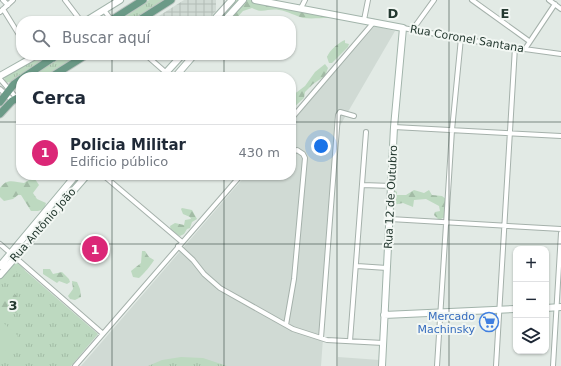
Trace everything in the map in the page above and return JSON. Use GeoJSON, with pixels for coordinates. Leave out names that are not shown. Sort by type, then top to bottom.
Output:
{"type":"FeatureCollection","features":[{"type":"Feature","properties":{"kind":"main road"},"geometry":{"type":"LineString","coordinates":[[94,16],[120,0]]}},
{"type":"Feature","properties":{"kind":"main road"},"geometry":{"type":"LineString","coordinates":[[119,16],[144,0]]}},
{"type":"Feature","properties":{"kind":"main road"},"geometry":{"type":"LineString","coordinates":[[146,16],[171,0]]}},
{"type":"Feature","properties":{"kind":"main road"},"geometry":{"type":"LineString","coordinates":[[218,16],[232,0]]}},
{"type":"Feature","properties":{"kind":"main road"},"geometry":{"type":"LineString","coordinates":[[229,16],[243,0]]}},
{"type":"Feature","properties":{"kind":"main road","name":"Rua Coronel Santana"},"geometry":{"type":"LineString","coordinates":[[255,0],[374,21],[403,28]]}},
{"type":"Feature","properties":{"kind":"main road","name":"Rua 12 de Outubro"},"geometry":{"type":"LineString","coordinates":[[382,366],[394,127],[403,28]]}},
{"type":"Feature","properties":{"kind":"main road"},"geometry":{"type":"LineString","coordinates":[[0,76],[27,60]]}},
{"type":"Feature","properties":{"kind":"main road"},"geometry":{"type":"LineString","coordinates":[[31,72],[49,60]]}},
{"type":"Feature","properties":{"kind":"main road"},"geometry":{"type":"LineString","coordinates":[[59,72],[78,60]]}},
{"type":"Feature","properties":{"kind":"main road"},"geometry":{"type":"LineString","coordinates":[[169,72],[178,60]]}},
{"type":"Feature","properties":{"kind":"main road"},"geometry":{"type":"LineString","coordinates":[[179,72],[190,60]]}},
{"type":"Feature","properties":{"kind":"main road"},"geometry":{"type":"LineString","coordinates":[[0,102],[16,84]]}},
{"type":"Feature","properties":{"kind":"main road"},"geometry":{"type":"LineString","coordinates":[[0,114],[16,102]]}},
{"type":"Feature","properties":{"kind":"main road","name":"Rua Antônio João"},"geometry":{"type":"LineString","coordinates":[[0,275],[51,205],[72,180]]}},
{"type":"Feature","properties":{"kind":"main road","name":"Rua Antônio João"},"geometry":{"type":"LineString","coordinates":[[0,266],[13,256],[83,180]]}},
{"type":"Feature","properties":{"kind":"main road"},"geometry":{"type":"LineString","coordinates":[[51,205],[56,210]]}},
{"type":"Feature","properties":{"kind":"main road"},"geometry":{"type":"LineString","coordinates":[[549,308],[559,307]]}},
{"type":"Feature","properties":{"kind":"main road"},"geometry":{"type":"LineString","coordinates":[[384,315],[513,309]]}},
{"type":"Feature","properties":{"kind":"street"},"geometry":{"type":"LineString","coordinates":[[3,0],[8,5]]}},
{"type":"Feature","properties":{"kind":"street"},"geometry":{"type":"LineString","coordinates":[[13,0],[2,11],[16,31]]}},
{"type":"Feature","properties":{"kind":"street"},"geometry":{"type":"LineString","coordinates":[[64,0],[77,16]]}},
{"type":"Feature","properties":{"kind":"street"},"geometry":{"type":"LineString","coordinates":[[301,8],[305,0]]}},
{"type":"Feature","properties":{"kind":"street"},"geometry":{"type":"LineString","coordinates":[[364,20],[368,0]]}},
{"type":"Feature","properties":{"kind":"street"},"geometry":{"type":"LineString","coordinates":[[413,29],[434,0]]}},
{"type":"Feature","properties":{"kind":"street"},"geometry":{"type":"LineString","coordinates":[[472,0],[529,41]]}},
{"type":"Feature","properties":{"kind":"street"},"geometry":{"type":"LineString","coordinates":[[549,0],[561,9]]}},
{"type":"Feature","properties":{"kind":"street"},"geometry":{"type":"LineString","coordinates":[[525,49],[555,4]]}},
{"type":"Feature","properties":{"kind":"street"},"geometry":{"type":"LineString","coordinates":[[104,10],[108,16]]}},
{"type":"Feature","properties":{"kind":"street"},"geometry":{"type":"LineString","coordinates":[[296,113],[374,21]]}},
{"type":"Feature","properties":{"kind":"street","name":"Rua Coronel Santana"},"geometry":{"type":"LineString","coordinates":[[403,28],[561,54]]}},
{"type":"Feature","properties":{"kind":"street"},"geometry":{"type":"LineString","coordinates":[[437,366],[452,130],[461,38]]}},
{"type":"Feature","properties":{"kind":"street"},"geometry":{"type":"LineString","coordinates":[[496,366],[515,47]]}},
{"type":"Feature","properties":{"kind":"street"},"geometry":{"type":"LineString","coordinates":[[151,60],[162,72]]}},
{"type":"Feature","properties":{"kind":"street"},"geometry":{"type":"LineString","coordinates":[[0,79],[8,93]]}},
{"type":"Feature","properties":{"kind":"street"},"geometry":{"type":"LineString","coordinates":[[0,90],[16,99]]}},
{"type":"Feature","properties":{"kind":"street"},"geometry":{"type":"LineString","coordinates":[[321,338],[338,115],[340,112],[354,116]]}},
{"type":"Feature","properties":{"kind":"street"},"geometry":{"type":"LineString","coordinates":[[394,127],[561,136]]}},
{"type":"Feature","properties":{"kind":"street"},"geometry":{"type":"LineString","coordinates":[[350,341],[357,266],[366,132]]}},
{"type":"Feature","properties":{"kind":"street"},"geometry":{"type":"LineString","coordinates":[[286,325],[294,279],[306,158],[304,154],[296,150]]}},
{"type":"Feature","properties":{"kind":"street"},"geometry":{"type":"LineString","coordinates":[[109,180],[180,244],[204,274],[220,288],[303,333],[326,340],[383,343]]}},
{"type":"Feature","properties":{"kind":"street"},"geometry":{"type":"LineString","coordinates":[[74,366],[237,180]]}},
{"type":"Feature","properties":{"kind":"street"},"geometry":{"type":"LineString","coordinates":[[362,185],[392,186]]}},
{"type":"Feature","properties":{"kind":"street"},"geometry":{"type":"LineString","coordinates":[[390,219],[561,229]]}},
{"type":"Feature","properties":{"kind":"street"},"geometry":{"type":"LineString","coordinates":[[552,366],[559,307],[561,233]]}},
{"type":"Feature","properties":{"kind":"street"},"geometry":{"type":"LineString","coordinates":[[0,244],[102,333]]}},
{"type":"Feature","properties":{"kind":"street"},"geometry":{"type":"LineString","coordinates":[[357,266],[387,268]]}},
{"type":"Feature","properties":{"kind":"shaded area"},"geometry":{"type":"Polygon","coordinates":[[[184,0],[216,0],[216,11],[212,16],[159,16],[184,0]]]}},
{"type":"Feature","properties":{"kind":"shaded area"},"geometry":{"type":"Polygon","coordinates":[[[375,26],[395,31],[338,129],[321,366],[81,366],[242,180],[296,180],[296,117],[375,26]]]}},
{"type":"Feature","properties":{"kind":"shaded area"},"geometry":{"type":"Polygon","coordinates":[[[338,357],[380,360],[379,366],[338,366],[338,357]]]}},
{"type":"Feature","properties":{"kind":"green space"},"geometry":{"type":"Polygon","coordinates":[[[149,0],[165,0],[141,16],[126,16],[149,0]]]}},
{"type":"Feature","properties":{"kind":"green space"},"geometry":{"type":"Polygon","coordinates":[[[236,0],[250,0],[327,14],[328,18],[303,18],[282,11],[259,11],[252,8],[243,11],[238,16],[225,16],[236,0]]]}},
{"type":"Feature","properties":{"kind":"green space"},"geometry":{"type":"Polygon","coordinates":[[[345,40],[345,43],[349,44],[348,47],[332,63],[329,63],[327,57],[330,52],[345,40]]]}},
{"type":"Feature","properties":{"kind":"green space"},"geometry":{"type":"Polygon","coordinates":[[[31,60],[46,60],[26,72],[16,72],[16,78],[10,82],[6,83],[4,79],[6,76],[31,60]]]}},
{"type":"Feature","properties":{"kind":"green space"},"geometry":{"type":"Polygon","coordinates":[[[56,60],[73,60],[54,72],[38,72],[56,60]]]}},
{"type":"Feature","properties":{"kind":"green space"},"geometry":{"type":"Polygon","coordinates":[[[325,64],[328,68],[325,76],[313,84],[305,92],[304,98],[296,105],[296,93],[305,86],[315,72],[325,64]]]}},
{"type":"Feature","properties":{"kind":"green space"},"geometry":{"type":"Polygon","coordinates":[[[29,180],[36,180],[39,185],[33,193],[37,199],[46,203],[44,209],[31,211],[21,195],[4,201],[0,197],[0,188],[5,183],[11,181],[24,183],[29,180]]]}},
{"type":"Feature","properties":{"kind":"green space"},"geometry":{"type":"Polygon","coordinates":[[[394,190],[397,192],[397,195],[406,195],[414,190],[424,193],[429,190],[432,195],[442,196],[446,199],[445,217],[439,220],[434,215],[435,212],[440,211],[439,206],[426,199],[414,200],[413,207],[403,203],[393,205],[394,190]]]}},
{"type":"Feature","properties":{"kind":"green space"},"geometry":{"type":"Polygon","coordinates":[[[182,208],[192,210],[197,219],[192,222],[190,228],[187,229],[184,234],[180,236],[171,231],[170,226],[175,223],[184,225],[185,220],[191,219],[183,214],[182,208]]]}},
{"type":"Feature","properties":{"kind":"green space"},"geometry":{"type":"Polygon","coordinates":[[[142,251],[145,251],[149,257],[154,260],[139,278],[133,277],[131,271],[141,263],[142,251]]]}},
{"type":"Feature","properties":{"kind":"green space"},"geometry":{"type":"Polygon","coordinates":[[[14,260],[24,269],[26,275],[23,276],[10,267],[8,269],[11,270],[16,278],[13,279],[8,274],[4,277],[1,276],[14,260]]]}},
{"type":"Feature","properties":{"kind":"green space"},"geometry":{"type":"Polygon","coordinates":[[[14,261],[98,334],[71,366],[0,366],[0,277],[14,261]]]}},
{"type":"Feature","properties":{"kind":"green space"},"geometry":{"type":"Polygon","coordinates":[[[43,269],[50,269],[53,274],[62,272],[70,282],[67,284],[59,281],[57,283],[43,274],[43,269]]]}},
{"type":"Feature","properties":{"kind":"green space"},"geometry":{"type":"Polygon","coordinates":[[[72,281],[77,282],[80,289],[81,297],[75,300],[70,299],[68,296],[73,289],[72,281]]]}},
{"type":"Feature","properties":{"kind":"green space"},"geometry":{"type":"Polygon","coordinates":[[[4,289],[15,294],[19,300],[17,312],[9,315],[0,311],[0,294],[4,289]]]}},
{"type":"Feature","properties":{"kind":"green space"},"geometry":{"type":"Polygon","coordinates":[[[0,320],[18,336],[0,357],[0,320]]]}},
{"type":"Feature","properties":{"kind":"green space"},"geometry":{"type":"Polygon","coordinates":[[[181,357],[203,358],[227,366],[148,366],[162,360],[181,357]]]}},
{"type":"Feature","properties":{"kind":"place","name":"Policia Militar"},"geometry":{"type":"Point","coordinates":[95,249]}},
{"type":"Feature","properties":{"kind":"place","name":"Mercado Machinsky"},"geometry":{"type":"Point","coordinates":[489,322]}}]}
